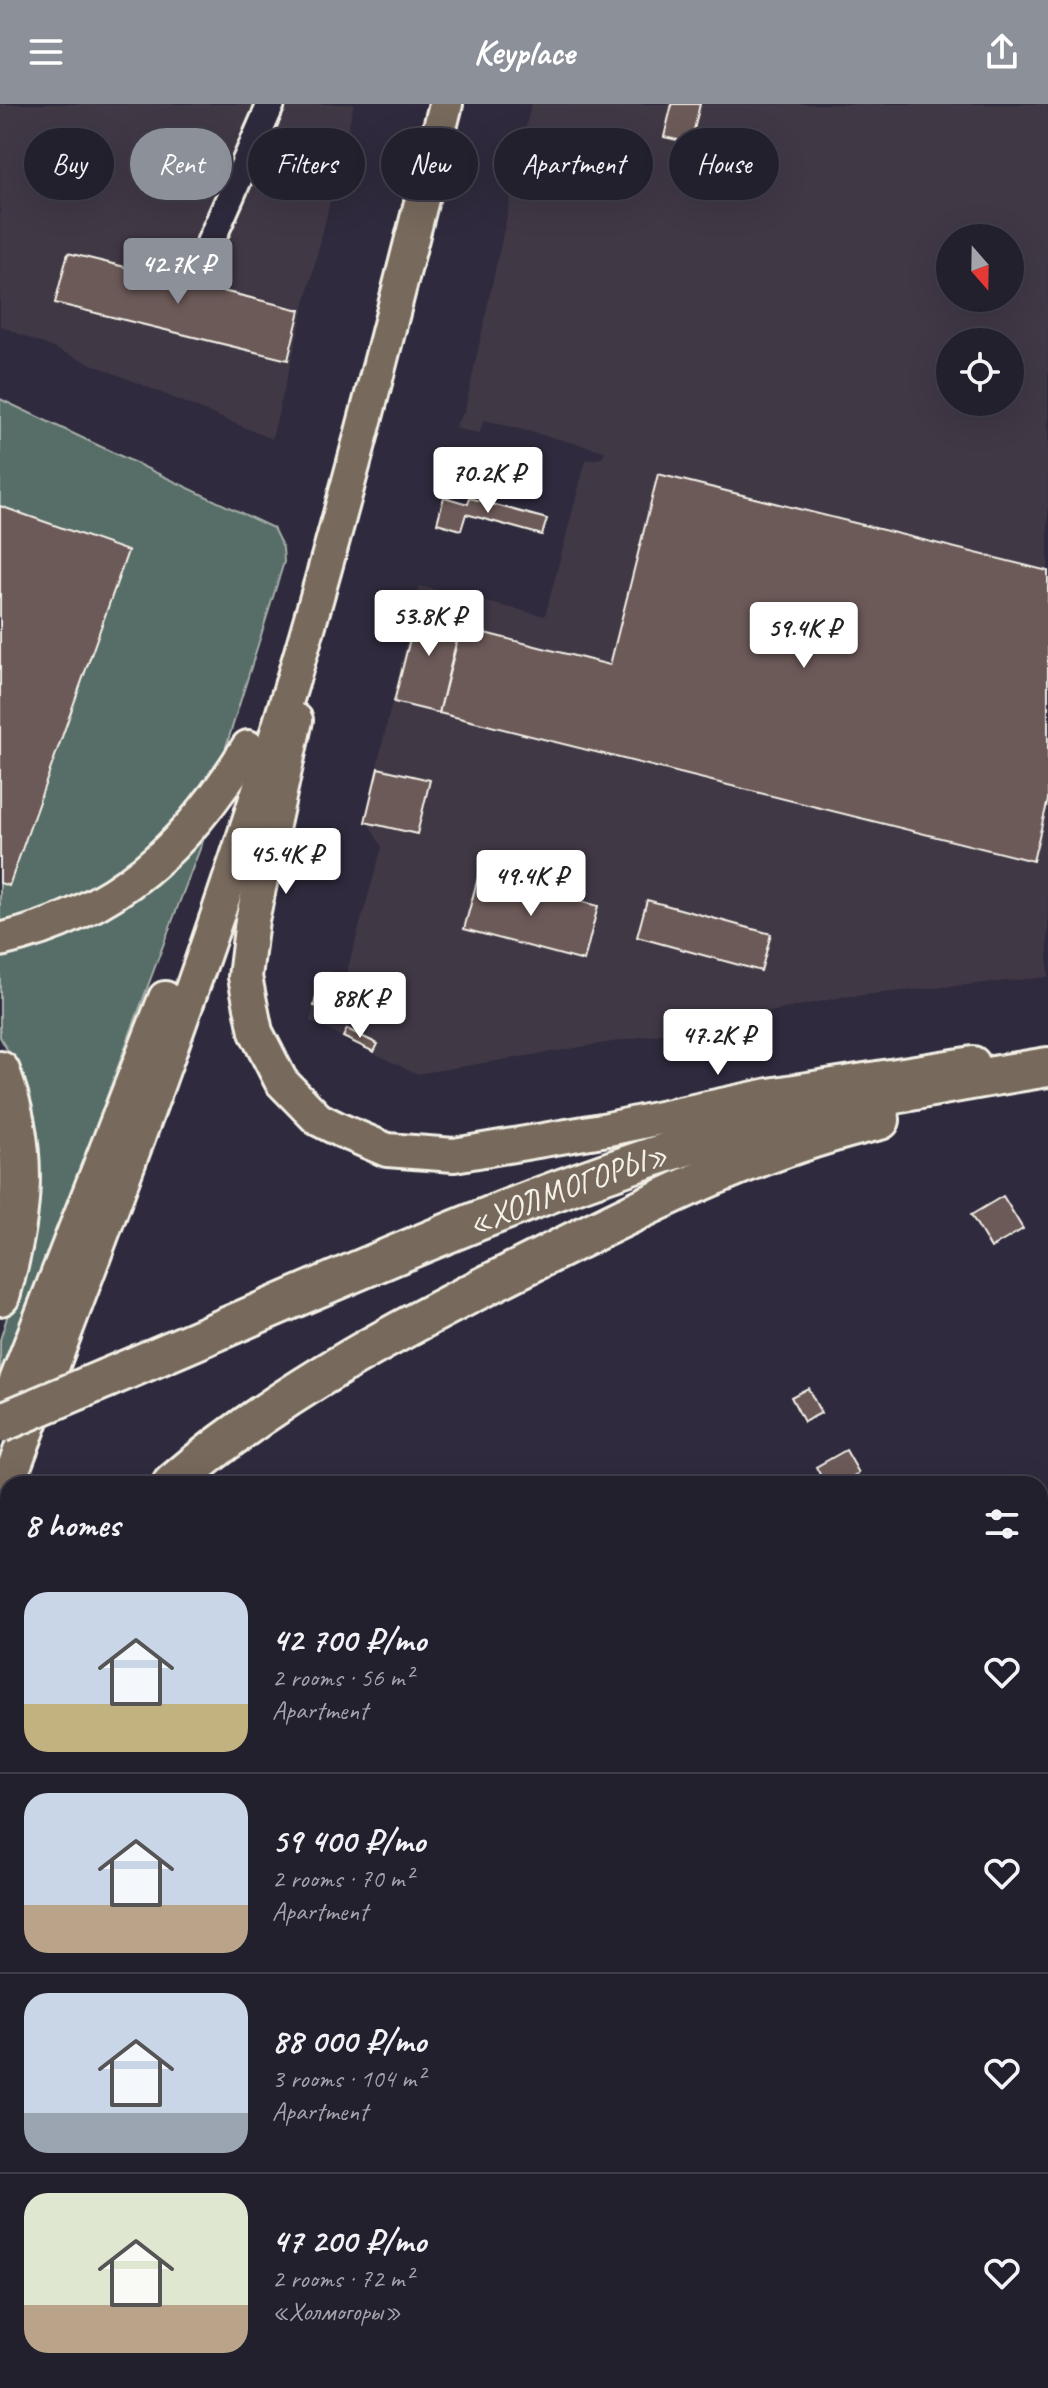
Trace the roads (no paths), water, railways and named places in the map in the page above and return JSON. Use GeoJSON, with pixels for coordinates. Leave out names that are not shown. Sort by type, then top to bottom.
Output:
{"type":"FeatureCollection","features":[{"type":"Feature","properties":{"kind":"highway","name":"«ХОЛМОГОРЫ»"},"geometry":{"type":"LineString","coordinates":[[0,1422],[532,1200],[656,1156],[788,1116],[874,1097],[1048,1067]]}},
{"type":"Feature","properties":{"kind":"highway"},"geometry":{"type":"LineString","coordinates":[[0,1071],[20,1138],[21,1182],[19,1219],[0,1296]]}},
{"type":"Feature","properties":{"kind":"highway","name":"«ХОЛМОГОРЫ»"},"geometry":{"type":"LineString","coordinates":[[181,1476],[219,1443],[327,1374],[466,1296],[682,1190],[757,1158],[875,1121],[1048,1087]]}},
{"type":"Feature","properties":{"kind":"main road"},"geometry":{"type":"LineString","coordinates":[[0,1422],[159,1018],[248,747],[321,507],[387,261],[424,104]]}},
{"type":"Feature","properties":{"kind":"main road"},"geometry":{"type":"LineString","coordinates":[[10,1476],[175,1037],[297,663],[385,350],[446,104]]}},
{"type":"Feature","properties":{"kind":"main road"},"geometry":{"type":"LineString","coordinates":[[297,663],[301,697],[252,920],[245,977],[256,1032],[281,1081],[318,1119],[387,1150],[454,1155],[489,1151],[801,1089],[926,1068],[1048,1055]]}},
{"type":"Feature","properties":{"kind":"main road"},"geometry":{"type":"LineString","coordinates":[[0,940],[75,916],[139,876],[174,845],[217,798],[248,747]]}},
{"type":"Feature","properties":{"kind":"street"},"geometry":{"type":"LineString","coordinates":[[210,243],[271,104]]}}]}
